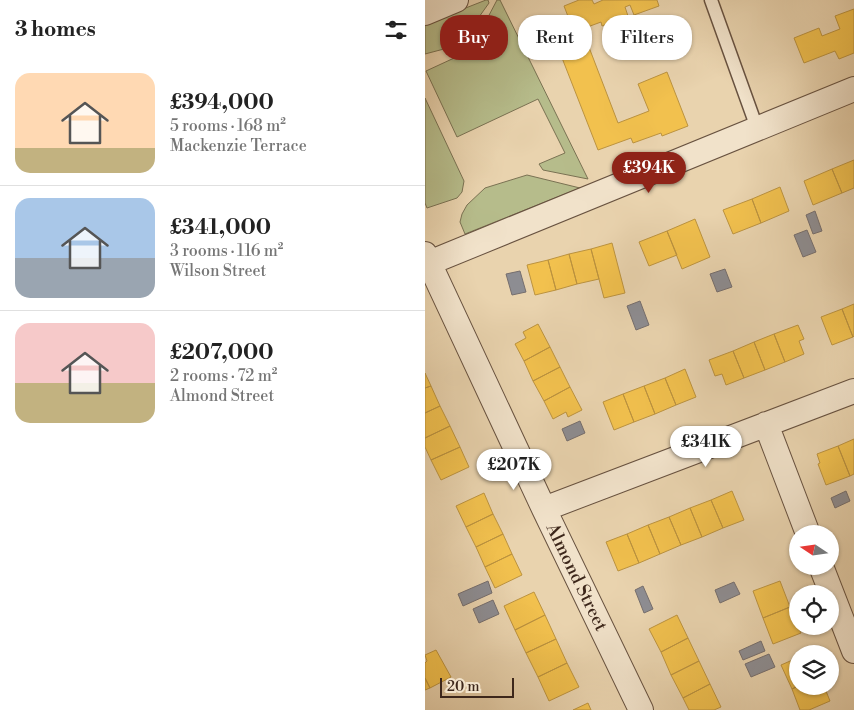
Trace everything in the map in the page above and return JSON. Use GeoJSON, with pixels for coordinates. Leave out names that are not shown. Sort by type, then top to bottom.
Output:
{"type":"FeatureCollection","features":[{"type":"Feature","properties":{"kind":"street"},"geometry":{"type":"LineString","coordinates":[[425,13],[457,0]]}},
{"type":"Feature","properties":{"kind":"street"},"geometry":{"type":"LineString","coordinates":[[427,259],[854,89]]}},
{"type":"Feature","properties":{"kind":"street","name":"Almond Street"},"geometry":{"type":"LineString","coordinates":[[427,259],[641,710]]}},
{"type":"Feature","properties":{"kind":"street"},"geometry":{"type":"LineString","coordinates":[[544,509],[854,391]]}},
{"type":"Feature","properties":{"kind":"street"},"geometry":{"type":"LineString","coordinates":[[766,424],[805,525]]}},
{"type":"Feature","properties":{"kind":"street"},"geometry":{"type":"LineString","coordinates":[[824,575],[854,651]]}},
{"type":"Feature","properties":{"kind":"lane"},"geometry":{"type":"LineString","coordinates":[[711,0],[757,128]]}},
{"type":"Feature","properties":{"kind":"green space"},"geometry":{"type":"Polygon","coordinates":[[[486,0],[489,3],[480,15],[448,15],[486,0]]]}},
{"type":"Feature","properties":{"kind":"green space"},"geometry":{"type":"Polygon","coordinates":[[[497,0],[500,0],[507,15],[489,15],[497,0]]]}},
{"type":"Feature","properties":{"kind":"green space"},"geometry":{"type":"Polygon","coordinates":[[[508,16],[518,37],[518,60],[529,60],[588,179],[543,170],[539,164],[565,153],[538,99],[457,137],[426,71],[450,60],[508,60],[508,16]]]}},
{"type":"Feature","properties":{"kind":"green space"},"geometry":{"type":"Polygon","coordinates":[[[440,18],[440,50],[425,54],[425,24],[440,18]]]}},
{"type":"Feature","properties":{"kind":"green space"},"geometry":{"type":"Polygon","coordinates":[[[425,98],[464,181],[462,192],[457,198],[427,208],[425,203],[425,98]]]}},
{"type":"Feature","properties":{"kind":"green space"},"geometry":{"type":"Polygon","coordinates":[[[527,175],[580,188],[465,234],[460,222],[467,205],[485,188],[527,175]]]}},
{"type":"Feature","properties":{"kind":"building: Homes"},"geometry":{"type":"Polygon","coordinates":[[[579,0],[592,0],[594,4],[603,0],[657,0],[659,6],[634,15],[630,5],[625,7],[628,15],[602,15],[602,26],[601,22],[592,25],[592,15],[567,15],[564,6],[579,0]]]}},
{"type":"Feature","properties":{"kind":"building: Homes"},"geometry":{"type":"Polygon","coordinates":[[[854,9],[854,53],[839,59],[835,51],[804,63],[794,38],[819,28],[822,36],[840,29],[835,16],[854,9]]]}},
{"type":"Feature","properties":{"kind":"building: Homes"},"geometry":{"type":"Polygon","coordinates":[[[592,55],[618,123],[649,111],[638,84],[667,72],[688,126],[662,136],[661,133],[633,143],[631,138],[598,150],[563,60],[592,60],[592,55]]]}},
{"type":"Feature","properties":{"kind":"building: Homes"},"geometry":{"type":"Polygon","coordinates":[[[854,160],[854,188],[842,193],[832,169],[854,160]]]}},
{"type":"Feature","properties":{"kind":"building: Homes"},"geometry":{"type":"Polygon","coordinates":[[[832,169],[842,193],[813,205],[804,181],[832,169]]]}},
{"type":"Feature","properties":{"kind":"building: Homes"},"geometry":{"type":"Polygon","coordinates":[[[780,187],[789,211],[761,223],[752,199],[780,187]]]}},
{"type":"Feature","properties":{"kind":"building: Homes"},"geometry":{"type":"Polygon","coordinates":[[[752,199],[761,223],[733,234],[723,210],[752,199]]]}},
{"type":"Feature","properties":{"kind":"building: Homes"},"geometry":{"type":"Polygon","coordinates":[[[695,219],[710,257],[682,269],[667,231],[695,219]]]}},
{"type":"Feature","properties":{"kind":"building: Homes"},"geometry":{"type":"Polygon","coordinates":[[[667,231],[677,255],[649,266],[639,242],[667,231]]]}},
{"type":"Feature","properties":{"kind":"building: Homes"},"geometry":{"type":"Polygon","coordinates":[[[612,243],[625,293],[604,298],[591,249],[612,243]]]}},
{"type":"Feature","properties":{"kind":"building: Homes"},"geometry":{"type":"Polygon","coordinates":[[[591,249],[599,279],[577,284],[569,254],[591,249]]]}},
{"type":"Feature","properties":{"kind":"building: Homes"},"geometry":{"type":"Polygon","coordinates":[[[569,254],[577,284],[556,290],[548,260],[569,254]]]}},
{"type":"Feature","properties":{"kind":"building: Homes"},"geometry":{"type":"Polygon","coordinates":[[[548,260],[556,290],[535,295],[527,265],[548,260]]]}},
{"type":"Feature","properties":{"kind":"building: Homes"},"geometry":{"type":"Polygon","coordinates":[[[854,304],[854,336],[853,337],[842,309],[854,304]]]}},
{"type":"Feature","properties":{"kind":"building: Homes"},"geometry":{"type":"Polygon","coordinates":[[[842,309],[853,337],[832,345],[821,317],[842,309]]]}},
{"type":"Feature","properties":{"kind":"building: Homes"},"geometry":{"type":"Polygon","coordinates":[[[538,324],[550,347],[524,361],[515,344],[526,338],[523,332],[538,324]]]}},
{"type":"Feature","properties":{"kind":"building: Homes"},"geometry":{"type":"Polygon","coordinates":[[[798,325],[804,339],[799,341],[804,354],[785,362],[774,334],[798,325]]]}},
{"type":"Feature","properties":{"kind":"building: Homes"},"geometry":{"type":"Polygon","coordinates":[[[774,334],[785,362],[765,370],[754,342],[774,334]]]}},
{"type":"Feature","properties":{"kind":"building: Homes"},"geometry":{"type":"Polygon","coordinates":[[[754,342],[765,370],[744,378],[733,351],[754,342]]]}},
{"type":"Feature","properties":{"kind":"building: Homes"},"geometry":{"type":"Polygon","coordinates":[[[550,347],[560,367],[533,381],[524,361],[550,347]]]}},
{"type":"Feature","properties":{"kind":"building: Homes"},"geometry":{"type":"Polygon","coordinates":[[[733,351],[744,378],[726,385],[722,374],[715,376],[709,360],[733,351]]]}},
{"type":"Feature","properties":{"kind":"building: Homes"},"geometry":{"type":"Polygon","coordinates":[[[560,367],[570,387],[544,401],[533,381],[560,367]]]}},
{"type":"Feature","properties":{"kind":"building: Homes"},"geometry":{"type":"Polygon","coordinates":[[[685,369],[696,397],[676,405],[665,378],[685,369]]]}},
{"type":"Feature","properties":{"kind":"building: Homes"},"geometry":{"type":"Polygon","coordinates":[[[425,373],[431,386],[425,388],[425,373]]]}},
{"type":"Feature","properties":{"kind":"building: Homes"},"geometry":{"type":"Polygon","coordinates":[[[665,378],[676,405],[655,414],[644,386],[665,378]]]}},
{"type":"Feature","properties":{"kind":"building: Homes"},"geometry":{"type":"Polygon","coordinates":[[[431,386],[440,406],[425,413],[425,388],[431,386]]]}},
{"type":"Feature","properties":{"kind":"building: Homes"},"geometry":{"type":"Polygon","coordinates":[[[644,386],[655,414],[634,422],[623,394],[644,386]]]}},
{"type":"Feature","properties":{"kind":"building: Homes"},"geometry":{"type":"Polygon","coordinates":[[[570,387],[582,410],[568,417],[566,412],[553,419],[544,401],[570,387]]]}},
{"type":"Feature","properties":{"kind":"building: Homes"},"geometry":{"type":"Polygon","coordinates":[[[623,394],[634,422],[614,430],[603,402],[623,394]]]}},
{"type":"Feature","properties":{"kind":"building: Homes"},"geometry":{"type":"Polygon","coordinates":[[[440,406],[450,426],[425,438],[425,413],[440,406]]]}},
{"type":"Feature","properties":{"kind":"building: Homes"},"geometry":{"type":"Polygon","coordinates":[[[450,426],[460,447],[431,460],[425,447],[425,438],[450,426]]]}},
{"type":"Feature","properties":{"kind":"building: Homes"},"geometry":{"type":"Polygon","coordinates":[[[854,439],[854,474],[850,476],[838,446],[854,439]]]}},
{"type":"Feature","properties":{"kind":"building: Homes"},"geometry":{"type":"Polygon","coordinates":[[[838,446],[850,476],[826,485],[818,464],[820,463],[817,454],[838,446]]]}},
{"type":"Feature","properties":{"kind":"building: Homes"},"geometry":{"type":"Polygon","coordinates":[[[460,447],[469,467],[441,480],[431,460],[460,447]]]}},
{"type":"Feature","properties":{"kind":"building: Homes"},"geometry":{"type":"Polygon","coordinates":[[[732,491],[744,520],[723,528],[711,500],[732,491]]]}},
{"type":"Feature","properties":{"kind":"building: Homes"},"geometry":{"type":"Polygon","coordinates":[[[484,493],[493,514],[466,527],[456,506],[484,493]]]}},
{"type":"Feature","properties":{"kind":"building: Homes"},"geometry":{"type":"Polygon","coordinates":[[[711,500],[723,528],[702,537],[690,508],[711,500]]]}},
{"type":"Feature","properties":{"kind":"building: Homes"},"geometry":{"type":"Polygon","coordinates":[[[690,508],[702,537],[681,545],[669,517],[690,508]]]}},
{"type":"Feature","properties":{"kind":"building: Homes"},"geometry":{"type":"Polygon","coordinates":[[[493,514],[503,534],[476,547],[466,527],[493,514]]]}},
{"type":"Feature","properties":{"kind":"building: Homes"},"geometry":{"type":"Polygon","coordinates":[[[669,517],[681,545],[660,554],[648,525],[669,517]]]}},
{"type":"Feature","properties":{"kind":"building: Homes"},"geometry":{"type":"Polygon","coordinates":[[[648,525],[660,554],[639,563],[627,534],[648,525]]]}},
{"type":"Feature","properties":{"kind":"building: Homes"},"geometry":{"type":"Polygon","coordinates":[[[503,534],[512,554],[485,567],[476,547],[503,534]]]}},
{"type":"Feature","properties":{"kind":"building: Homes"},"geometry":{"type":"Polygon","coordinates":[[[627,534],[639,563],[618,571],[606,542],[627,534]]]}},
{"type":"Feature","properties":{"kind":"building: Homes"},"geometry":{"type":"Polygon","coordinates":[[[512,554],[522,575],[495,588],[485,567],[512,554]]]}},
{"type":"Feature","properties":{"kind":"building: Homes"},"geometry":{"type":"Polygon","coordinates":[[[780,581],[789,607],[763,618],[753,591],[780,581]]]}},
{"type":"Feature","properties":{"kind":"building: Homes"},"geometry":{"type":"Polygon","coordinates":[[[534,592],[545,615],[515,630],[504,606],[534,592]]]}},
{"type":"Feature","properties":{"kind":"building: Homes"},"geometry":{"type":"Polygon","coordinates":[[[789,607],[789,635],[796,635],[773,644],[763,618],[789,607]]]}},
{"type":"Feature","properties":{"kind":"building: Homes"},"geometry":{"type":"Polygon","coordinates":[[[545,615],[556,639],[526,653],[515,630],[545,615]]]}},
{"type":"Feature","properties":{"kind":"building: Homes"},"geometry":{"type":"Polygon","coordinates":[[[677,615],[688,638],[661,652],[649,629],[677,615]]]}},
{"type":"Feature","properties":{"kind":"building: Homes"},"geometry":{"type":"Polygon","coordinates":[[[688,638],[699,661],[671,675],[661,652],[688,638]]]}},
{"type":"Feature","properties":{"kind":"building: Homes"},"geometry":{"type":"Polygon","coordinates":[[[556,639],[567,663],[538,677],[526,653],[556,639]]]}},
{"type":"Feature","properties":{"kind":"building: Homes"},"geometry":{"type":"Polygon","coordinates":[[[436,650],[451,677],[430,688],[425,678],[425,663],[427,661],[425,655],[436,650]]]}},
{"type":"Feature","properties":{"kind":"building: Homes"},"geometry":{"type":"Polygon","coordinates":[[[699,661],[710,684],[683,698],[671,675],[699,661]]]}},
{"type":"Feature","properties":{"kind":"building: Homes"},"geometry":{"type":"Polygon","coordinates":[[[789,662],[789,682],[781,665],[789,662]]]}},
{"type":"Feature","properties":{"kind":"building: Homes"},"geometry":{"type":"Polygon","coordinates":[[[567,663],[579,687],[549,701],[538,677],[567,663]]]}},
{"type":"Feature","properties":{"kind":"building: Homes"},"geometry":{"type":"Polygon","coordinates":[[[425,678],[430,688],[425,690],[425,678]]]}},
{"type":"Feature","properties":{"kind":"building: Homes"},"geometry":{"type":"Polygon","coordinates":[[[710,684],[721,707],[714,710],[689,710],[683,698],[710,684]]]}},
{"type":"Feature","properties":{"kind":"building: Homes"},"geometry":{"type":"Polygon","coordinates":[[[794,695],[828,695],[830,701],[809,710],[800,710],[794,695]]]}},
{"type":"Feature","properties":{"kind":"building: Homes"},"geometry":{"type":"Polygon","coordinates":[[[588,703],[591,710],[573,710],[588,703]]]}},
{"type":"Feature","properties":{"kind":"building: Industry"},"geometry":{"type":"Polygon","coordinates":[[[815,211],[822,231],[813,234],[806,215],[815,211]]]}},
{"type":"Feature","properties":{"kind":"building: Industry"},"geometry":{"type":"Polygon","coordinates":[[[807,230],[816,252],[803,257],[794,235],[807,230]]]}},
{"type":"Feature","properties":{"kind":"building: Industry"},"geometry":{"type":"Polygon","coordinates":[[[725,269],[732,287],[717,292],[710,274],[725,269]]]}},
{"type":"Feature","properties":{"kind":"building: Industry"},"geometry":{"type":"Polygon","coordinates":[[[520,271],[526,292],[512,295],[506,274],[520,271]]]}},
{"type":"Feature","properties":{"kind":"building: Industry"},"geometry":{"type":"Polygon","coordinates":[[[640,301],[649,325],[636,330],[627,306],[640,301]]]}},
{"type":"Feature","properties":{"kind":"building: Industry"},"geometry":{"type":"Polygon","coordinates":[[[580,421],[585,433],[567,441],[562,429],[580,421]]]}},
{"type":"Feature","properties":{"kind":"building: Industry"},"geometry":{"type":"Polygon","coordinates":[[[846,491],[850,501],[835,508],[831,498],[846,491]]]}},
{"type":"Feature","properties":{"kind":"building: Industry"},"geometry":{"type":"Polygon","coordinates":[[[488,581],[492,593],[463,606],[458,594],[488,581]]]}},
{"type":"Feature","properties":{"kind":"building: Industry"},"geometry":{"type":"Polygon","coordinates":[[[734,582],[740,594],[720,603],[715,590],[734,582]]]}},
{"type":"Feature","properties":{"kind":"building: Industry"},"geometry":{"type":"Polygon","coordinates":[[[643,586],[653,609],[644,613],[635,590],[643,586]]]}},
{"type":"Feature","properties":{"kind":"building: Industry"},"geometry":{"type":"Polygon","coordinates":[[[493,600],[499,614],[479,623],[473,609],[493,600]]]}},
{"type":"Feature","properties":{"kind":"building: Industry"},"geometry":{"type":"Polygon","coordinates":[[[761,641],[765,651],[743,660],[739,651],[761,641]]]}},
{"type":"Feature","properties":{"kind":"building: Industry"},"geometry":{"type":"Polygon","coordinates":[[[769,654],[775,667],[751,677],[745,664],[769,654]]]}}]}
